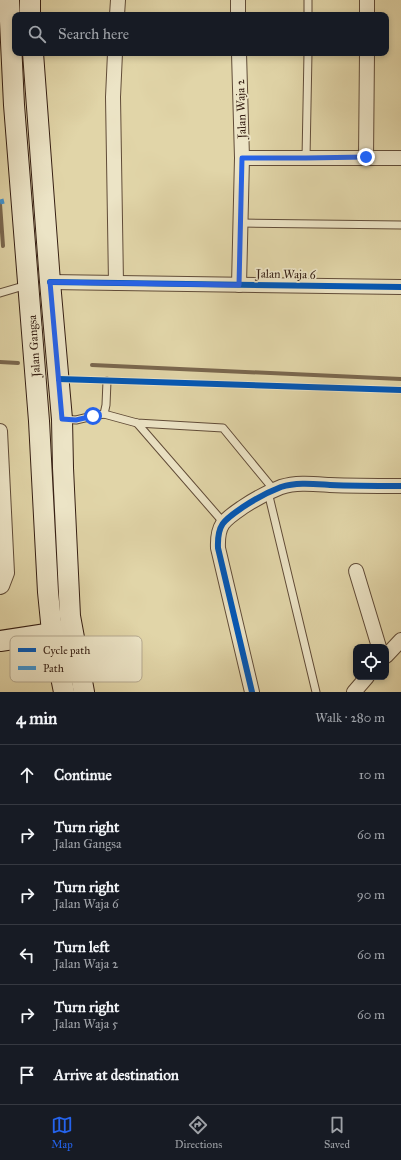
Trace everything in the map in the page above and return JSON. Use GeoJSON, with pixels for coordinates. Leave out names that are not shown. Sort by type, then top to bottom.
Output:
{"type":"FeatureCollection","features":[{"type":"Feature","properties":{"kind":"main road","name":"Jalan Gangsa"},"geometry":{"type":"LineString","coordinates":[[9,0],[11,105],[29,284],[39,421],[48,592],[65,636]]}},
{"type":"Feature","properties":{"kind":"main road"},"geometry":{"type":"LineString","coordinates":[[30,0],[30,12]]}},
{"type":"Feature","properties":{"kind":"main road","name":"Jalan Gangsa"},"geometry":{"type":"LineString","coordinates":[[33,56],[62,419],[62,636]]}},
{"type":"Feature","properties":{"kind":"main road"},"geometry":{"type":"LineString","coordinates":[[0,627],[61,624]]}},
{"type":"Feature","properties":{"kind":"main road"},"geometry":{"type":"LineString","coordinates":[[18,636],[61,624]]}},
{"type":"Feature","properties":{"kind":"main road"},"geometry":{"type":"LineString","coordinates":[[0,641],[10,638]]}},
{"type":"Feature","properties":{"kind":"main road","name":"Jalan Gangsa"},"geometry":{"type":"LineString","coordinates":[[64,682],[64,692]]}},
{"type":"Feature","properties":{"kind":"main road","name":"Jalan Gangsa"},"geometry":{"type":"LineString","coordinates":[[81,682],[84,692]]}},
{"type":"Feature","properties":{"kind":"street"},"geometry":{"type":"LineString","coordinates":[[117,12],[118,0]]}},
{"type":"Feature","properties":{"kind":"street"},"geometry":{"type":"LineString","coordinates":[[238,0],[238,12]]}},
{"type":"Feature","properties":{"kind":"street"},"geometry":{"type":"LineString","coordinates":[[367,0],[367,12]]}},
{"type":"Feature","properties":{"kind":"street"},"geometry":{"type":"LineString","coordinates":[[116,56],[113,97],[116,283]]}},
{"type":"Feature","properties":{"kind":"street","name":"Jalan Waja 2"},"geometry":{"type":"LineString","coordinates":[[239,56],[242,158],[239,285]]}},
{"type":"Feature","properties":{"kind":"street"},"geometry":{"type":"LineString","coordinates":[[366,157],[367,56]]}},
{"type":"Feature","properties":{"kind":"street"},"geometry":{"type":"LineString","coordinates":[[242,158],[401,158]]}},
{"type":"Feature","properties":{"kind":"street","name":"Jalan Waja 6"},"geometry":{"type":"LineString","coordinates":[[50,282],[401,287]]}},
{"type":"Feature","properties":{"kind":"street"},"geometry":{"type":"LineString","coordinates":[[0,431],[7,573],[2,586],[0,587]]}},
{"type":"Feature","properties":{"kind":"street"},"geometry":{"type":"LineString","coordinates":[[252,692],[218,548],[217,534],[224,522],[234,513],[271,491],[283,487],[314,483],[401,486]]}},
{"type":"Feature","properties":{"kind":"street"},"geometry":{"type":"LineString","coordinates":[[356,572],[378,644]]}},
{"type":"Feature","properties":{"kind":"street"},"geometry":{"type":"LineString","coordinates":[[389,653],[401,640]]}},
{"type":"Feature","properties":{"kind":"street"},"geometry":{"type":"LineString","coordinates":[[354,692],[364,680]]}},
{"type":"Feature","properties":{"kind":"lane"},"geometry":{"type":"LineString","coordinates":[[308,0],[308,12]]}},
{"type":"Feature","properties":{"kind":"lane"},"geometry":{"type":"LineString","coordinates":[[306,158],[308,56]]}},
{"type":"Feature","properties":{"kind":"lane"},"geometry":{"type":"LineString","coordinates":[[241,223],[401,225]]}},
{"type":"Feature","properties":{"kind":"lane"},"geometry":{"type":"LineString","coordinates":[[0,294],[29,284]]}},
{"type":"Feature","properties":{"kind":"lane"},"geometry":{"type":"LineString","coordinates":[[104,414],[107,380]]}},
{"type":"Feature","properties":{"kind":"lane"},"geometry":{"type":"LineString","coordinates":[[62,419],[76,420],[104,414],[137,423],[223,428],[271,491],[316,692]]}},
{"type":"Feature","properties":{"kind":"lane"},"geometry":{"type":"LineString","coordinates":[[137,423],[224,522]]}},
{"type":"Feature","properties":{"kind":"waterway"},"geometry":{"type":"LineString","coordinates":[[0,204],[3,246]]}},
{"type":"Feature","properties":{"kind":"waterway"},"geometry":{"type":"LineString","coordinates":[[0,362],[18,363]]}},
{"type":"Feature","properties":{"kind":"waterway"},"geometry":{"type":"LineString","coordinates":[[92,365],[401,379]]}},
{"type":"Feature","properties":{"kind":"marked path"},"geometry":{"type":"LineString","coordinates":[[0,202],[4,201]]}},
{"type":"Feature","properties":{"kind":"cycle path"},"geometry":{"type":"LineString","coordinates":[[50,282],[401,287]]}},
{"type":"Feature","properties":{"kind":"cycle path"},"geometry":{"type":"LineString","coordinates":[[59,379],[401,390]]}},
{"type":"Feature","properties":{"kind":"cycle path"},"geometry":{"type":"LineString","coordinates":[[252,692],[218,548],[219,533],[223,523],[226,519],[252,501],[287,485],[401,486]]}},
{"type":"Feature","properties":{"kind":"route"},"geometry":{"type":"LineString","coordinates":[[93,416],[76,420],[62,419],[50,282],[239,285],[242,158],[366,157]]}}]}
